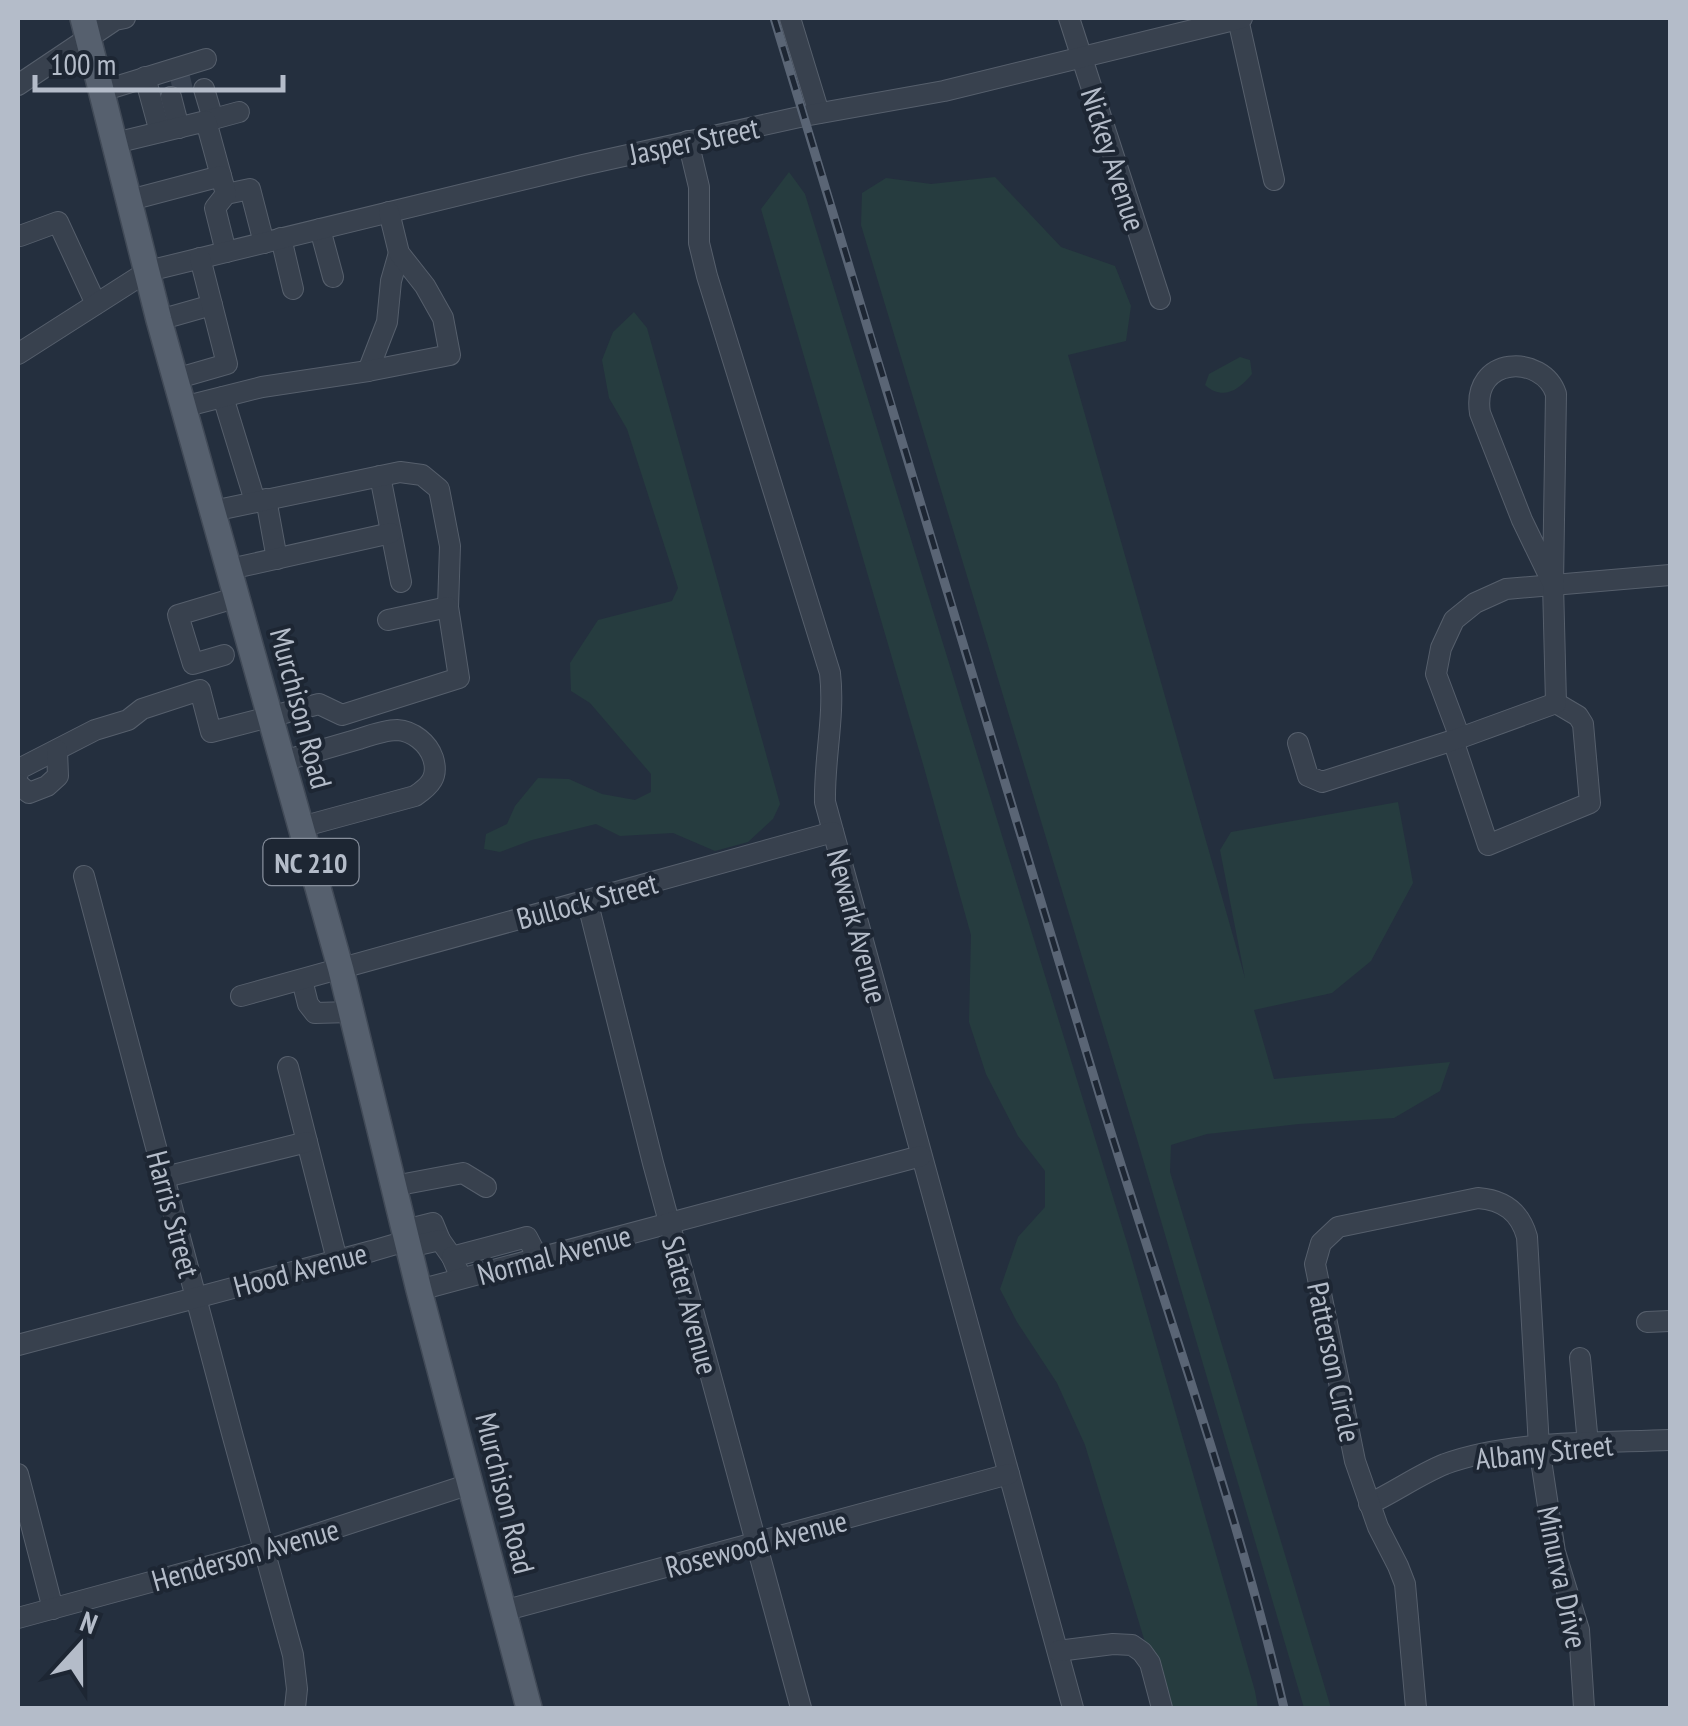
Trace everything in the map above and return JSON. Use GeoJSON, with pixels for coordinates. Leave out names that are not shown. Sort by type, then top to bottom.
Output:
{"type":"FeatureCollection","features":[{"type":"Feature","properties":{"kind":"main road","name":"Murchison Road"},"geometry":{"type":"LineString","coordinates":[[86,28],[159,320],[341,970],[529,1708]]}},
{"type":"Feature","properties":{"kind":"street"},"geometry":{"type":"LineString","coordinates":[[18,85],[86,28],[125,18]]}},
{"type":"Feature","properties":{"kind":"street"},"geometry":{"type":"LineString","coordinates":[[790,18],[819,114]]}},
{"type":"Feature","properties":{"kind":"street","name":"Nickey Avenue"},"geometry":{"type":"LineString","coordinates":[[1068,18],[1160,299]]}},
{"type":"Feature","properties":{"kind":"street"},"geometry":{"type":"LineString","coordinates":[[1240,18],[1274,180]]}},
{"type":"Feature","properties":{"kind":"street","name":"Jasper Street"},"geometry":{"type":"LineString","coordinates":[[18,354],[148,271],[688,141],[944,91],[1240,18]]}},
{"type":"Feature","properties":{"kind":"street"},"geometry":{"type":"LineString","coordinates":[[102,91],[181,76]]}},
{"type":"Feature","properties":{"kind":"street"},"geometry":{"type":"LineString","coordinates":[[181,76],[190,125],[224,185]]}},
{"type":"Feature","properties":{"kind":"street"},"geometry":{"type":"LineString","coordinates":[[181,76],[190,125]]}},
{"type":"Feature","properties":{"kind":"street"},"geometry":{"type":"LineString","coordinates":[[116,143],[239,112]]}},
{"type":"Feature","properties":{"kind":"street","name":"Newark Avenue"},"geometry":{"type":"LineString","coordinates":[[688,141],[699,187],[699,242],[707,276],[830,674],[832,718],[825,802],[1074,1708]]}},
{"type":"Feature","properties":{"kind":"street"},"geometry":{"type":"LineString","coordinates":[[224,185],[214,208],[226,252]]}},
{"type":"Feature","properties":{"kind":"street"},"geometry":{"type":"LineString","coordinates":[[130,200],[224,185],[250,189],[293,289]]}},
{"type":"Feature","properties":{"kind":"street"},"geometry":{"type":"LineString","coordinates":[[183,407],[262,387],[450,355],[443,318],[399,252],[389,212]]}},
{"type":"Feature","properties":{"kind":"street"},"geometry":{"type":"LineString","coordinates":[[20,236],[58,222],[96,304]]}},
{"type":"Feature","properties":{"kind":"street"},"geometry":{"type":"LineString","coordinates":[[320,229],[333,278]]}},
{"type":"Feature","properties":{"kind":"street"},"geometry":{"type":"LineString","coordinates":[[368,371],[388,322],[391,281],[399,252]]}},
{"type":"Feature","properties":{"kind":"street"},"geometry":{"type":"LineString","coordinates":[[175,379],[227,364],[200,258]]}},
{"type":"Feature","properties":{"kind":"street"},"geometry":{"type":"LineString","coordinates":[[159,320],[212,306]]}},
{"type":"Feature","properties":{"kind":"street"},"geometry":{"type":"LineString","coordinates":[[1552,584],[1480,413],[1478,400],[1483,384],[1491,373],[1506,367],[1526,368],[1543,376],[1552,383],[1556,394],[1552,584],[1556,703]]}},
{"type":"Feature","properties":{"kind":"street"},"geometry":{"type":"LineString","coordinates":[[223,397],[277,559]]}},
{"type":"Feature","properties":{"kind":"street"},"geometry":{"type":"LineString","coordinates":[[18,773],[95,730],[200,690],[211,732],[320,704],[342,715],[459,678],[448,608],[450,546],[440,489],[422,475],[400,472],[213,511]]}},
{"type":"Feature","properties":{"kind":"street"},"geometry":{"type":"LineString","coordinates":[[380,476],[402,582]]}},
{"type":"Feature","properties":{"kind":"street"},"geometry":{"type":"LineString","coordinates":[[230,568],[391,532]]}},
{"type":"Feature","properties":{"kind":"street"},"geometry":{"type":"LineString","coordinates":[[1556,703],[1584,724],[1590,804],[1488,845],[1436,674],[1441,648],[1454,620],[1475,603],[1506,589],[1670,575]]}},
{"type":"Feature","properties":{"kind":"street"},"geometry":{"type":"LineString","coordinates":[[224,655],[193,664],[178,616],[238,598]]}},
{"type":"Feature","properties":{"kind":"street"},"geometry":{"type":"LineString","coordinates":[[388,620],[448,608]]}},
{"type":"Feature","properties":{"kind":"street"},"geometry":{"type":"LineString","coordinates":[[1298,743],[1308,776],[1322,782],[1556,703]]}},
{"type":"Feature","properties":{"kind":"street"},"geometry":{"type":"LineString","coordinates":[[283,761],[400,730],[427,745],[433,758],[436,773],[430,786],[415,796],[301,827]]}},
{"type":"Feature","properties":{"kind":"street"},"geometry":{"type":"LineString","coordinates":[[18,784],[29,792],[47,786],[59,772],[57,750]]}},
{"type":"Feature","properties":{"kind":"street","name":"Bullock Street"},"geometry":{"type":"LineString","coordinates":[[241,996],[833,832]]}},
{"type":"Feature","properties":{"kind":"street","name":"Harris Street"},"geometry":{"type":"LineString","coordinates":[[84,876],[293,1655],[295,1708]]}},
{"type":"Feature","properties":{"kind":"street","name":"Slater Avenue"},"geometry":{"type":"LineString","coordinates":[[587,900],[669,1223],[801,1708]]}},
{"type":"Feature","properties":{"kind":"street"},"geometry":{"type":"LineString","coordinates":[[302,980],[308,1004],[315,1013],[351,1012]]}},
{"type":"Feature","properties":{"kind":"street"},"geometry":{"type":"LineString","coordinates":[[288,1067],[338,1260]]}},
{"type":"Feature","properties":{"kind":"street"},"geometry":{"type":"LineString","coordinates":[[165,1177],[307,1142]]}},
{"type":"Feature","properties":{"kind":"street","name":"Normal Avenue"},"geometry":{"type":"LineString","coordinates":[[420,1290],[921,1156]]}},
{"type":"Feature","properties":{"kind":"street"},"geometry":{"type":"LineString","coordinates":[[394,1186],[463,1172],[486,1188]]}},
{"type":"Feature","properties":{"kind":"street","name":"Patterson Circle"},"geometry":{"type":"LineString","coordinates":[[1369,1504],[1355,1462],[1316,1275],[1322,1242],[1338,1227],[1478,1198],[1500,1202],[1518,1217],[1527,1237],[1539,1446]]}},
{"type":"Feature","properties":{"kind":"street"},"geometry":{"type":"LineString","coordinates":[[504,1268],[494,1246],[527,1237],[538,1258]]}},
{"type":"Feature","properties":{"kind":"street","name":"Hood Avenue"},"geometry":{"type":"LineString","coordinates":[[18,1344],[338,1260],[407,1238],[446,1248],[494,1246]]}},
{"type":"Feature","properties":{"kind":"street"},"geometry":{"type":"LineString","coordinates":[[446,1248],[461,1278]]}},
{"type":"Feature","properties":{"kind":"street"},"geometry":{"type":"LineString","coordinates":[[1646,1322],[1670,1321]]}},
{"type":"Feature","properties":{"kind":"street"},"geometry":{"type":"LineString","coordinates":[[1580,1358],[1588,1444]]}},
{"type":"Feature","properties":{"kind":"street","name":"Albany Street"},"geometry":{"type":"LineString","coordinates":[[1369,1504],[1444,1465],[1500,1451],[1670,1440]]}},
{"type":"Feature","properties":{"kind":"street","name":"Minurva Drive"},"geometry":{"type":"LineString","coordinates":[[1539,1446],[1555,1552],[1579,1630],[1584,1708]]}},
{"type":"Feature","properties":{"kind":"street"},"geometry":{"type":"LineString","coordinates":[[18,1474],[53,1608]]}},
{"type":"Feature","properties":{"kind":"street","name":"Rosewood Avenue"},"geometry":{"type":"LineString","coordinates":[[503,1611],[1010,1474]]}},
{"type":"Feature","properties":{"kind":"street","name":"Henderson Avenue"},"geometry":{"type":"LineString","coordinates":[[18,1618],[265,1552],[470,1484]]}},
{"type":"Feature","properties":{"kind":"street"},"geometry":{"type":"LineString","coordinates":[[1369,1504],[1404,1584],[1416,1708]]}},
{"type":"Feature","properties":{"kind":"street"},"geometry":{"type":"LineString","coordinates":[[1058,1652],[1132,1645],[1150,1664],[1162,1708]]}},
{"type":"Feature","properties":{"kind":"green space"},"geometry":{"type":"Polygon","coordinates":[[[789,172],[805,194],[1128,1246],[1258,1708],[1165,1708],[1085,1445],[1057,1383],[1000,1289],[1018,1237],[1045,1207],[1045,1171],[1018,1136],[986,1074],[969,1022],[971,935],[761,209],[789,172]]]}},
{"type":"Feature","properties":{"kind":"green space"},"geometry":{"type":"Polygon","coordinates":[[[995,177],[1061,247],[1115,266],[1131,306],[1126,341],[1068,355],[1245,978],[1220,850],[1231,832],[1398,802],[1413,883],[1371,961],[1332,993],[1254,1010],[1274,1079],[1450,1062],[1440,1091],[1394,1118],[1207,1134],[1171,1145],[1170,1172],[1331,1708],[1304,1708],[861,225],[862,193],[886,178],[931,184],[995,177]]]}},
{"type":"Feature","properties":{"kind":"green space"},"geometry":{"type":"Polygon","coordinates":[[[634,312],[647,328],[780,804],[773,819],[748,842],[715,851],[673,833],[620,836],[596,824],[500,852],[484,849],[486,834],[507,824],[515,806],[538,778],[569,779],[602,794],[635,800],[651,792],[651,774],[590,703],[571,691],[570,663],[598,620],[672,601],[678,588],[627,429],[609,398],[602,360],[613,332],[634,312]]]}},
{"type":"Feature","properties":{"kind":"green space"},"geometry":{"type":"Polygon","coordinates":[[[1240,357],[1250,360],[1252,374],[1242,385],[1224,393],[1205,385],[1209,374],[1240,357]]]}},
{"type":"Feature","properties":{"kind":"tunnel"},"geometry":{"type":"LineString","coordinates":[[179,73],[184,94]]}},
{"type":"Feature","properties":{"kind":"railway"},"geometry":{"type":"LineString","coordinates":[[774,18],[1100,1097],[1221,1477],[1284,1708]]}}]}
